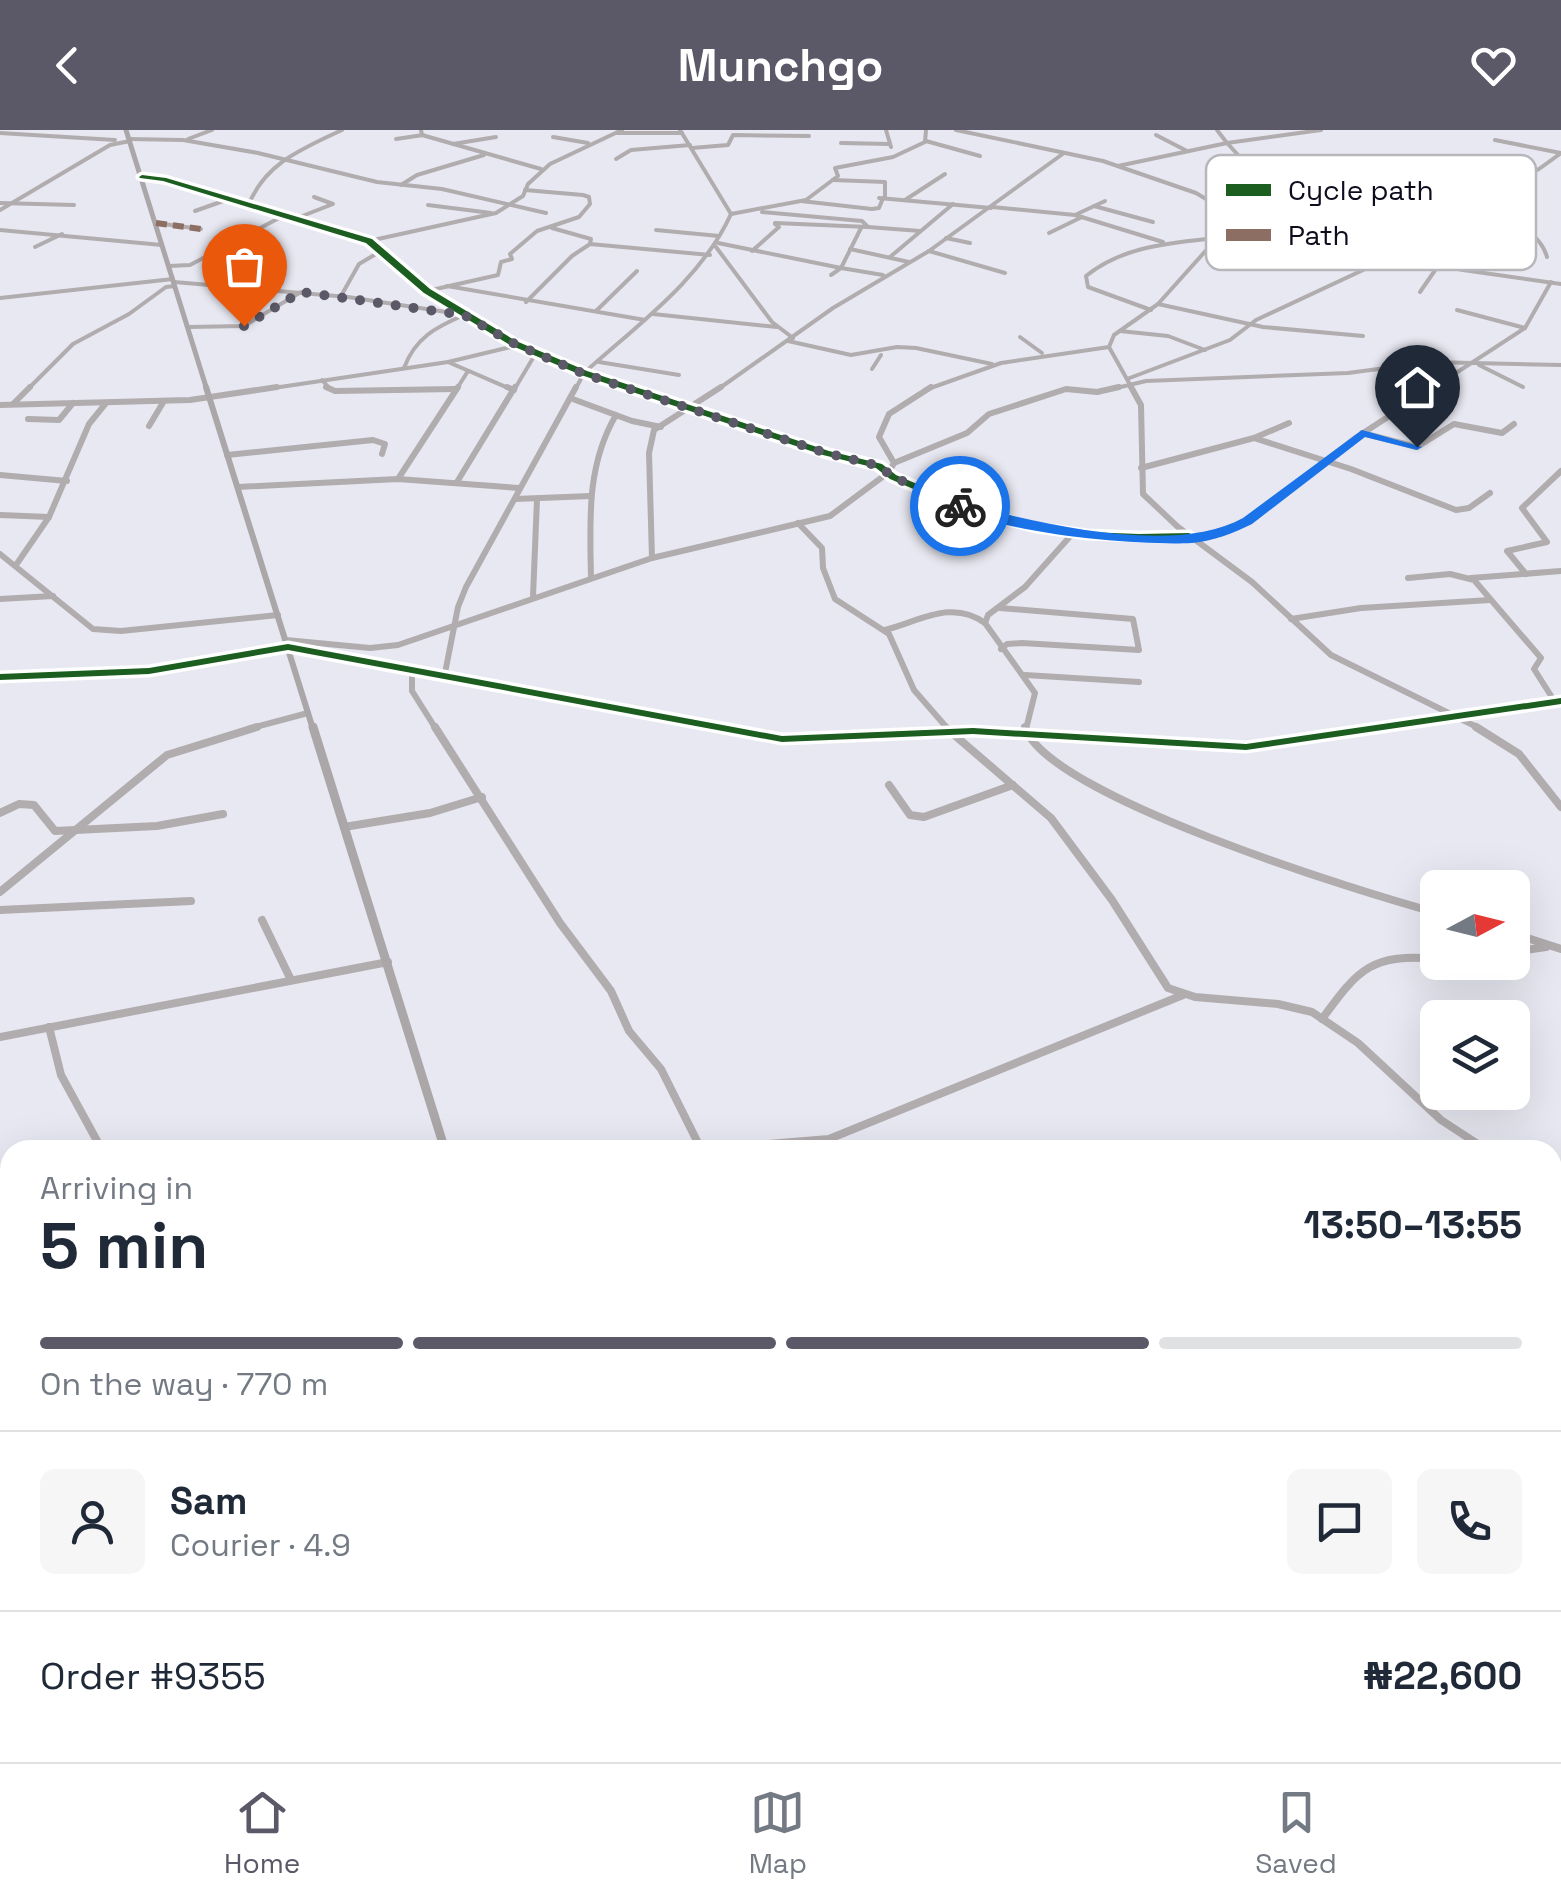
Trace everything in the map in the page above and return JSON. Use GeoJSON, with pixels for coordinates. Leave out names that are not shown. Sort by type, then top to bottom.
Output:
{"type":"FeatureCollection","features":[{"type":"Feature","properties":{"kind":"main road"},"geometry":{"type":"LineString","coordinates":[[127,138],[442,1140]]}},
{"type":"Feature","properties":{"kind":"street"},"geometry":{"type":"LineString","coordinates":[[183,140],[212,130]]}},
{"type":"Feature","properties":{"kind":"street"},"geometry":{"type":"LineString","coordinates":[[248,206],[256,181],[285,158],[342,130]]}},
{"type":"Feature","properties":{"kind":"street"},"geometry":{"type":"LineString","coordinates":[[886,130],[892,140],[890,144]]}},
{"type":"Feature","properties":{"kind":"street"},"geometry":{"type":"LineString","coordinates":[[926,130],[926,141]]}},
{"type":"Feature","properties":{"kind":"street"},"geometry":{"type":"LineString","coordinates":[[956,130],[1118,166],[1206,198]]}},
{"type":"Feature","properties":{"kind":"street"},"geometry":{"type":"LineString","coordinates":[[1217,130],[1237,155]]}},
{"type":"Feature","properties":{"kind":"street"},"geometry":{"type":"LineString","coordinates":[[1118,166],[1226,143],[1321,130]]}},
{"type":"Feature","properties":{"kind":"street"},"geometry":{"type":"LineString","coordinates":[[369,241],[496,213],[510,206],[525,190],[527,180],[542,169],[620,132],[681,132],[731,214]]}},
{"type":"Feature","properties":{"kind":"street"},"geometry":{"type":"LineString","coordinates":[[0,133],[183,140],[401,185],[442,189],[546,213]]}},
{"type":"Feature","properties":{"kind":"street"},"geometry":{"type":"LineString","coordinates":[[396,140],[422,133],[449,145],[542,169]]}},
{"type":"Feature","properties":{"kind":"street"},"geometry":{"type":"LineString","coordinates":[[616,159],[630,150],[728,145],[734,135],[809,136]]}},
{"type":"Feature","properties":{"kind":"street"},"geometry":{"type":"LineString","coordinates":[[1156,135],[1187,151]]}},
{"type":"Feature","properties":{"kind":"street"},"geometry":{"type":"LineString","coordinates":[[449,145],[496,137]]}},
{"type":"Feature","properties":{"kind":"street"},"geometry":{"type":"LineString","coordinates":[[0,206],[127,138]]}},
{"type":"Feature","properties":{"kind":"street"},"geometry":{"type":"LineString","coordinates":[[553,138],[589,144]]}},
{"type":"Feature","properties":{"kind":"street"},"geometry":{"type":"LineString","coordinates":[[1495,140],[1561,153],[1536,168]]}},
{"type":"Feature","properties":{"kind":"street"},"geometry":{"type":"LineString","coordinates":[[802,201],[838,176],[835,168],[903,152],[926,141],[980,156]]}},
{"type":"Feature","properties":{"kind":"street"},"geometry":{"type":"LineString","coordinates":[[841,143],[890,144],[903,152]]}},
{"type":"Feature","properties":{"kind":"street"},"geometry":{"type":"LineString","coordinates":[[944,148],[947,154],[962,157]]}},
{"type":"Feature","properties":{"kind":"street"},"geometry":{"type":"LineString","coordinates":[[652,558],[654,430],[690,410],[871,283],[929,251],[1064,153]]}},
{"type":"Feature","properties":{"kind":"street"},"geometry":{"type":"LineString","coordinates":[[401,185],[417,175],[484,155]]}},
{"type":"Feature","properties":{"kind":"street"},"geometry":{"type":"LineString","coordinates":[[905,200],[944,174]]}},
{"type":"Feature","properties":{"kind":"street"},"geometry":{"type":"LineString","coordinates":[[142,176],[369,241],[427,292],[464,315],[536,354],[584,374],[889,472],[990,517],[1074,532],[1192,538],[1230,530],[1362,434],[1525,328],[1551,282]]}},
{"type":"Feature","properties":{"kind":"street"},"geometry":{"type":"LineString","coordinates":[[731,214],[802,201],[878,208],[885,182],[833,180]]}},
{"type":"Feature","properties":{"kind":"street"},"geometry":{"type":"LineString","coordinates":[[427,292],[442,285],[490,281],[501,271],[501,262],[512,259],[510,254],[536,230],[580,217],[590,204],[589,197],[525,190]]}},
{"type":"Feature","properties":{"kind":"street"},"geometry":{"type":"LineString","coordinates":[[292,220],[333,204],[314,196]]}},
{"type":"Feature","properties":{"kind":"street"},"geometry":{"type":"LineString","coordinates":[[882,198],[1079,216],[1166,242]]}},
{"type":"Feature","properties":{"kind":"street"},"geometry":{"type":"LineString","coordinates":[[194,211],[226,200]]}},
{"type":"Feature","properties":{"kind":"street"},"geometry":{"type":"LineString","coordinates":[[11,202],[74,206]]}},
{"type":"Feature","properties":{"kind":"street"},"geometry":{"type":"LineString","coordinates":[[1049,233],[1105,202]]}},
{"type":"Feature","properties":{"kind":"street"},"geometry":{"type":"LineString","coordinates":[[890,258],[953,204]]}},
{"type":"Feature","properties":{"kind":"street"},"geometry":{"type":"LineString","coordinates":[[428,205],[496,213]]}},
{"type":"Feature","properties":{"kind":"street"},"geometry":{"type":"LineString","coordinates":[[1094,206],[1153,222]]}},
{"type":"Feature","properties":{"kind":"street"},"geometry":{"type":"LineString","coordinates":[[752,211],[862,221],[864,228],[841,268],[831,275]]}},
{"type":"Feature","properties":{"kind":"street"},"geometry":{"type":"LineString","coordinates":[[445,673],[466,587],[584,374],[653,314],[710,255],[731,214]]}},
{"type":"Feature","properties":{"kind":"street"},"geometry":{"type":"LineString","coordinates":[[169,266],[190,265],[281,217]]}},
{"type":"Feature","properties":{"kind":"street"},"geometry":{"type":"LineString","coordinates":[[752,251],[775,223],[920,231]]}},
{"type":"Feature","properties":{"kind":"street"},"geometry":{"type":"LineString","coordinates":[[156,224],[201,229]]}},
{"type":"Feature","properties":{"kind":"street"},"geometry":{"type":"LineString","coordinates":[[549,227],[591,239],[590,244]]}},
{"type":"Feature","properties":{"kind":"street"},"geometry":{"type":"LineString","coordinates":[[0,230],[162,245]]}},
{"type":"Feature","properties":{"kind":"street"},"geometry":{"type":"LineString","coordinates":[[656,230],[887,276]]}},
{"type":"Feature","properties":{"kind":"street"},"geometry":{"type":"LineString","coordinates":[[35,247],[62,234]]}},
{"type":"Feature","properties":{"kind":"street"},"geometry":{"type":"LineString","coordinates":[[946,238],[970,243]]}},
{"type":"Feature","properties":{"kind":"street"},"geometry":{"type":"LineString","coordinates":[[1151,310],[1088,287],[1086,276],[1101,264],[1166,242],[1206,239]]}},
{"type":"Feature","properties":{"kind":"street"},"geometry":{"type":"LineString","coordinates":[[1536,241],[1547,256]]}},
{"type":"Feature","properties":{"kind":"street"},"geometry":{"type":"LineString","coordinates":[[718,242],[777,327],[791,339],[851,354],[881,355]]}},
{"type":"Feature","properties":{"kind":"street"},"geometry":{"type":"LineString","coordinates":[[526,302],[572,256],[590,244],[710,255]]}},
{"type":"Feature","properties":{"kind":"street"},"geometry":{"type":"LineString","coordinates":[[1110,347],[1120,331],[1158,304],[1206,249]]}},
{"type":"Feature","properties":{"kind":"street"},"geometry":{"type":"LineString","coordinates":[[850,250],[911,263]]}},
{"type":"Feature","properties":{"kind":"street"},"geometry":{"type":"LineString","coordinates":[[342,296],[359,264],[381,251]]}},
{"type":"Feature","properties":{"kind":"street"},"geometry":{"type":"LineString","coordinates":[[929,251],[1005,273]]}},
{"type":"Feature","properties":{"kind":"street"},"geometry":{"type":"LineString","coordinates":[[0,677],[148,672],[287,644],[381,648],[652,558],[830,516],[889,472],[894,463],[967,433],[990,414],[1066,389],[1097,392],[1128,382],[1230,340],[1250,324],[1364,270]]}},
{"type":"Feature","properties":{"kind":"street"},"geometry":{"type":"LineString","coordinates":[[1420,292],[1435,270]]}},
{"type":"Feature","properties":{"kind":"street"},"geometry":{"type":"LineString","coordinates":[[1466,270],[1561,284]]}},
{"type":"Feature","properties":{"kind":"street"},"geometry":{"type":"LineString","coordinates":[[596,312],[637,271]]}},
{"type":"Feature","properties":{"kind":"street"},"geometry":{"type":"LineString","coordinates":[[0,298],[174,282],[342,296],[464,315]]}},
{"type":"Feature","properties":{"kind":"street"},"geometry":{"type":"LineString","coordinates":[[13,404],[73,344],[129,314],[174,282]]}},
{"type":"Feature","properties":{"kind":"street"},"geometry":{"type":"LineString","coordinates":[[442,285],[644,320]]}},
{"type":"Feature","properties":{"kind":"street"},"geometry":{"type":"LineString","coordinates":[[189,327],[244,326],[301,292]]}},
{"type":"Feature","properties":{"kind":"street"},"geometry":{"type":"LineString","coordinates":[[1158,304],[1250,324],[1364,336]]}},
{"type":"Feature","properties":{"kind":"street"},"geometry":{"type":"LineString","coordinates":[[1457,310],[1525,328]]}},
{"type":"Feature","properties":{"kind":"street"},"geometry":{"type":"LineString","coordinates":[[653,314],[777,327]]}},
{"type":"Feature","properties":{"kind":"street"},"geometry":{"type":"LineString","coordinates":[[404,368],[418,339],[464,315]]}},
{"type":"Feature","properties":{"kind":"street"},"geometry":{"type":"LineString","coordinates":[[1120,331],[1168,336],[1205,350]]}},
{"type":"Feature","properties":{"kind":"street"},"geometry":{"type":"LineString","coordinates":[[1020,336],[1042,353]]}},
{"type":"Feature","properties":{"kind":"street"},"geometry":{"type":"LineString","coordinates":[[0,405],[210,398],[448,362],[518,345]]}},
{"type":"Feature","properties":{"kind":"street"},"geometry":{"type":"LineString","coordinates":[[894,463],[877,441],[877,430],[884,417],[915,396],[992,364],[1088,346],[1110,347]]}},
{"type":"Feature","properties":{"kind":"street"},"geometry":{"type":"LineString","coordinates":[[1110,347],[1142,416],[1144,494],[1192,538],[1252,582],[1331,655],[1361,673],[1486,730],[1519,754],[1561,807]]}},
{"type":"Feature","properties":{"kind":"street"},"geometry":{"type":"LineString","coordinates":[[872,369],[881,355],[892,348],[976,358],[992,364]]}},
{"type":"Feature","properties":{"kind":"street"},"geometry":{"type":"LineString","coordinates":[[458,482],[536,354]]}},
{"type":"Feature","properties":{"kind":"street"},"geometry":{"type":"LineString","coordinates":[[448,362],[514,390]]}},
{"type":"Feature","properties":{"kind":"street"},"geometry":{"type":"LineString","coordinates":[[599,362],[679,375]]}},
{"type":"Feature","properties":{"kind":"street"},"geometry":{"type":"LineString","coordinates":[[1128,382],[1348,373],[1430,362],[1561,365]]}},
{"type":"Feature","properties":{"kind":"street"},"geometry":{"type":"LineString","coordinates":[[1471,362],[1492,368],[1523,387]]}},
{"type":"Feature","properties":{"kind":"street"},"geometry":{"type":"LineString","coordinates":[[398,479],[468,371]]}},
{"type":"Feature","properties":{"kind":"street"},"geometry":{"type":"LineString","coordinates":[[322,380],[326,388],[335,391],[455,389]]}},
{"type":"Feature","properties":{"kind":"street"},"geometry":{"type":"LineString","coordinates":[[1064,380],[1066,389]]}},
{"type":"Feature","properties":{"kind":"street"},"geometry":{"type":"LineString","coordinates":[[570,398],[664,427]]}},
{"type":"Feature","properties":{"kind":"street"},"geometry":{"type":"LineString","coordinates":[[149,426],[164,400]]}},
{"type":"Feature","properties":{"kind":"street"},"geometry":{"type":"LineString","coordinates":[[42,404],[26,417],[58,420],[73,403]]}},
{"type":"Feature","properties":{"kind":"street"},"geometry":{"type":"LineString","coordinates":[[16,565],[67,482],[89,424],[106,403]]}},
{"type":"Feature","properties":{"kind":"street"},"geometry":{"type":"LineString","coordinates":[[591,578],[592,496],[598,446],[616,415]]}},
{"type":"Feature","properties":{"kind":"street"},"geometry":{"type":"LineString","coordinates":[[1141,468],[1254,438],[1289,423]]}},
{"type":"Feature","properties":{"kind":"street"},"geometry":{"type":"LineString","coordinates":[[1362,434],[1417,447],[1454,424],[1502,433],[1514,424]]}},
{"type":"Feature","properties":{"kind":"street"},"geometry":{"type":"LineString","coordinates":[[1254,438],[1456,510],[1469,508],[1490,494]]}},
{"type":"Feature","properties":{"kind":"street"},"geometry":{"type":"LineString","coordinates":[[227,455],[373,440],[385,444],[382,454]]}},
{"type":"Feature","properties":{"kind":"street"},"geometry":{"type":"LineString","coordinates":[[1526,574],[1507,551],[1547,542],[1522,508],[1561,471]]}},
{"type":"Feature","properties":{"kind":"street"},"geometry":{"type":"LineString","coordinates":[[0,476],[67,482]]}},
{"type":"Feature","properties":{"kind":"street"},"geometry":{"type":"LineString","coordinates":[[238,487],[398,479],[519,488]]}},
{"type":"Feature","properties":{"kind":"street"},"geometry":{"type":"LineString","coordinates":[[515,499],[592,496]]}},
{"type":"Feature","properties":{"kind":"street"},"geometry":{"type":"LineString","coordinates":[[532,598],[536,498]]}},
{"type":"Feature","properties":{"kind":"street"},"geometry":{"type":"LineString","coordinates":[[0,514],[48,517]]}},
{"type":"Feature","properties":{"kind":"street"},"geometry":{"type":"LineString","coordinates":[[798,523],[822,548],[823,568],[835,599],[885,630],[914,690],[950,731],[1051,818],[1112,900],[1168,988],[1183,995],[1279,1003],[1322,1019],[1388,1070],[1467,1140]]}},
{"type":"Feature","properties":{"kind":"street"},"geometry":{"type":"LineString","coordinates":[[985,623],[1025,587],[1074,532]]}},
{"type":"Feature","properties":{"kind":"street"},"geometry":{"type":"LineString","coordinates":[[1,556],[93,629],[104,632],[278,614]]}},
{"type":"Feature","properties":{"kind":"street"},"geometry":{"type":"LineString","coordinates":[[1408,578],[1561,572]]}},
{"type":"Feature","properties":{"kind":"street"},"geometry":{"type":"LineString","coordinates":[[287,644],[782,738],[950,731],[1246,747],[1559,702],[1534,670],[1541,658],[1471,578]]}},
{"type":"Feature","properties":{"kind":"street"},"geometry":{"type":"LineString","coordinates":[[0,599],[52,596]]}},
{"type":"Feature","properties":{"kind":"street"},"geometry":{"type":"LineString","coordinates":[[1291,620],[1361,608],[1490,600]]}},
{"type":"Feature","properties":{"kind":"street"},"geometry":{"type":"LineString","coordinates":[[998,608],[1133,619],[1139,650],[1022,643],[1001,649]]}},
{"type":"Feature","properties":{"kind":"street"},"geometry":{"type":"LineString","coordinates":[[885,630],[954,609],[974,612],[985,623],[987,633],[1025,675],[1035,704],[1026,718],[1024,733]]}},
{"type":"Feature","properties":{"kind":"street"},"geometry":{"type":"LineString","coordinates":[[412,667],[412,691],[560,923],[611,991],[629,1031],[662,1069],[693,1140]]}},
{"type":"Feature","properties":{"kind":"street"},"geometry":{"type":"LineString","coordinates":[[1025,675],[1140,682]]}},
{"type":"Feature","properties":{"kind":"street"},"geometry":{"type":"LineString","coordinates":[[0,892],[167,755],[308,714]]}},
{"type":"Feature","properties":{"kind":"street"},"geometry":{"type":"LineString","coordinates":[[1024,733],[1051,758],[1116,798],[1338,886],[1420,908]]}},
{"type":"Feature","properties":{"kind":"street"},"geometry":{"type":"LineString","coordinates":[[889,784],[910,814],[924,816],[1013,785]]}},
{"type":"Feature","properties":{"kind":"street"},"geometry":{"type":"LineString","coordinates":[[344,827],[430,814],[482,797]]}},
{"type":"Feature","properties":{"kind":"street"},"geometry":{"type":"LineString","coordinates":[[0,813],[26,803],[34,806],[55,830],[157,826],[223,814]]}},
{"type":"Feature","properties":{"kind":"street"},"geometry":{"type":"LineString","coordinates":[[0,910],[191,901]]}},
{"type":"Feature","properties":{"kind":"street"},"geometry":{"type":"LineString","coordinates":[[262,920],[291,980]]}},
{"type":"Feature","properties":{"kind":"street"},"geometry":{"type":"LineString","coordinates":[[1530,939],[1561,948]]}},
{"type":"Feature","properties":{"kind":"street"},"geometry":{"type":"LineString","coordinates":[[1530,949],[1550,946]]}},
{"type":"Feature","properties":{"kind":"street"},"geometry":{"type":"LineString","coordinates":[[1322,1019],[1368,962],[1396,956],[1420,958]]}},
{"type":"Feature","properties":{"kind":"street"},"geometry":{"type":"LineString","coordinates":[[0,1037],[388,962]]}},
{"type":"Feature","properties":{"kind":"street"},"geometry":{"type":"LineString","coordinates":[[829,1140],[1183,995]]}},
{"type":"Feature","properties":{"kind":"street"},"geometry":{"type":"LineString","coordinates":[[49,1027],[62,1075],[97,1140]]}},
{"type":"Feature","properties":{"kind":"marked path"},"geometry":{"type":"LineString","coordinates":[[156,223],[201,229]]}},
{"type":"Feature","properties":{"kind":"cycle path"},"geometry":{"type":"LineString","coordinates":[[142,177],[164,179],[369,241],[427,291],[513,343],[584,373],[826,453],[879,466],[893,477],[975,512],[1061,532],[1189,536]]}},
{"type":"Feature","properties":{"kind":"cycle path"},"geometry":{"type":"LineString","coordinates":[[0,677],[149,671],[288,647],[782,739],[973,731],[1246,747],[1561,701]]}},
{"type":"Feature","properties":{"kind":"way so far"},"geometry":{"type":"LineString","coordinates":[[244,326],[301,292],[464,315],[513,343],[584,374],[826,453],[879,466],[893,477],[960,506]]}},
{"type":"Feature","properties":{"kind":"route"},"geometry":{"type":"LineString","coordinates":[[960,506],[1019,524],[1074,532],[1195,539],[1220,534],[1247,521],[1362,434],[1417,447]]}}]}
